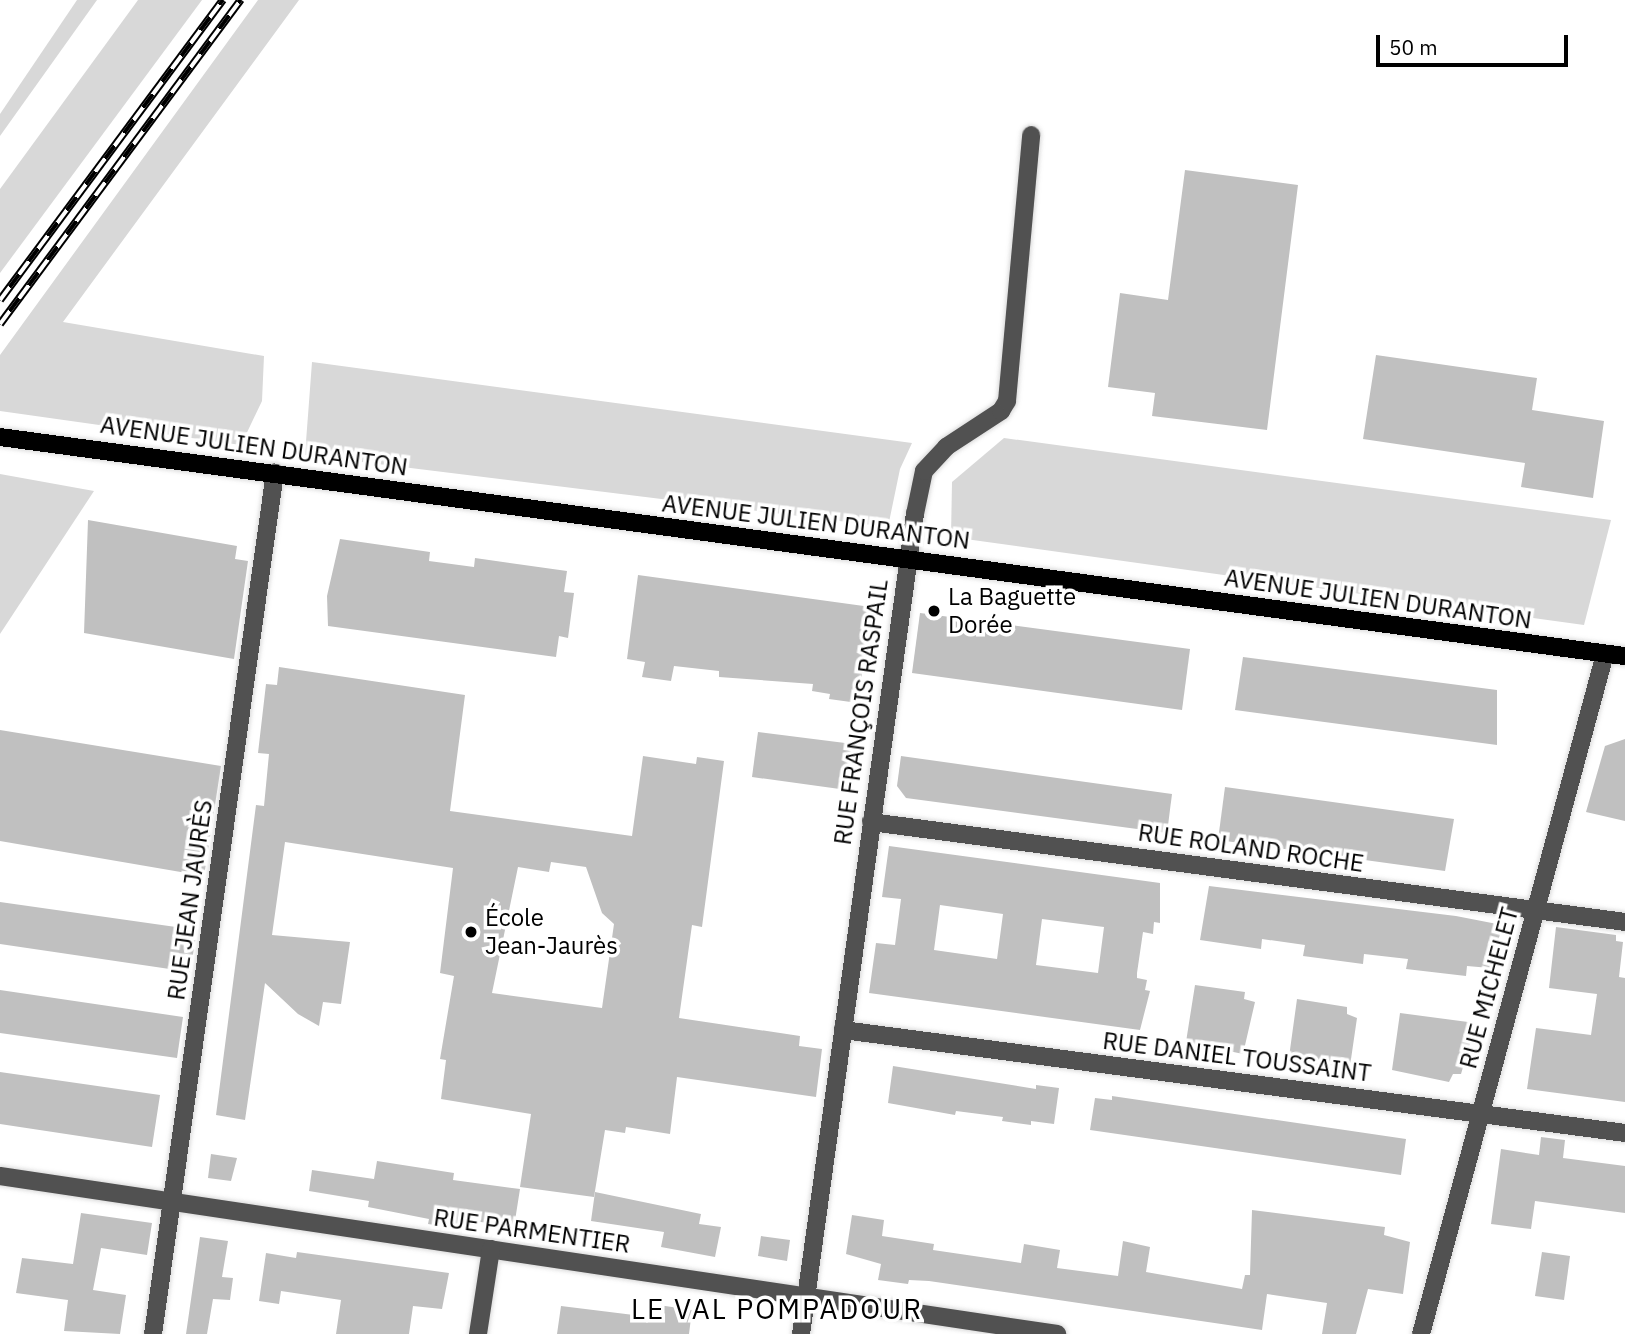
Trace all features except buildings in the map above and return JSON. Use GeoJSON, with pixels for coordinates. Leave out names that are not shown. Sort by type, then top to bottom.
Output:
{"type":"FeatureCollection","features":[{"type":"Feature","properties":{"kind":"main road","name":"AVENUE JULIEN DURANTON"},"geometry":{"type":"LineString","coordinates":[[0,437],[1625,656]]}},
{"type":"Feature","properties":{"kind":"street","name":"RUE FRANÇOIS RASPAIL"},"geometry":{"type":"LineString","coordinates":[[801,1334],[908,558],[924,471],[946,447],[1001,411],[1007,401],[1031,135]]}},
{"type":"Feature","properties":{"kind":"street","name":"RUE JEAN JAURÈS"},"geometry":{"type":"LineString","coordinates":[[153,1334],[275,473]]}},
{"type":"Feature","properties":{"kind":"street","name":"RUE MICHELET"},"geometry":{"type":"LineString","coordinates":[[1421,1334],[1605,654]]}},
{"type":"Feature","properties":{"kind":"street","name":"RUE ROLAND ROCHE"},"geometry":{"type":"LineString","coordinates":[[871,822],[1625,922]]}},
{"type":"Feature","properties":{"kind":"street","name":"RUE DANIEL TOUSSAINT"},"geometry":{"type":"LineString","coordinates":[[843,1030],[1625,1133]]}},
{"type":"Feature","properties":{"kind":"street","name":"RUE PARMENTIER"},"geometry":{"type":"LineString","coordinates":[[0,1177],[1057,1334]]}},
{"type":"Feature","properties":{"kind":"street"},"geometry":{"type":"LineString","coordinates":[[478,1334],[491,1249]]}},
{"type":"Feature","properties":{"kind":"shaded area"},"geometry":{"type":"Polygon","coordinates":[[[77,0],[97,0],[0,136],[0,114],[77,0]]]}},
{"type":"Feature","properties":{"kind":"shaded area"},"geometry":{"type":"Polygon","coordinates":[[[138,0],[202,0],[0,273],[0,189],[138,0]]]}},
{"type":"Feature","properties":{"kind":"shaded area"},"geometry":{"type":"Polygon","coordinates":[[[258,0],[299,0],[63,322],[264,356],[262,401],[241,445],[0,411],[0,355],[258,0]]]}},
{"type":"Feature","properties":{"kind":"shaded area"},"geometry":{"type":"Polygon","coordinates":[[[312,362],[912,443],[900,469],[888,527],[305,455],[312,362]]]}},
{"type":"Feature","properties":{"kind":"shaded area"},"geometry":{"type":"Polygon","coordinates":[[[1004,438],[1611,520],[1584,625],[951,537],[952,482],[1004,438]]]}},
{"type":"Feature","properties":{"kind":"shaded area"},"geometry":{"type":"Polygon","coordinates":[[[0,474],[94,491],[0,634],[0,474]]]}},
{"type":"Feature","properties":{"kind":"railway"},"geometry":{"type":"LineString","coordinates":[[0,300],[223,0]]}},
{"type":"Feature","properties":{"kind":"railway"},"geometry":{"type":"LineString","coordinates":[[0,324],[241,0]]}},
{"type":"Feature","properties":{"kind":"place","name":"La Baguette Dorée"},"geometry":{"type":"Point","coordinates":[934,611]}},
{"type":"Feature","properties":{"kind":"place","name":"École Jean-Jaurès"},"geometry":{"type":"Point","coordinates":[471,932]}},
{"type":"Feature","properties":{"kind":"district","name":"LE VAL POMPADOUR"},"geometry":{"type":"Point","coordinates":[777,1309]}}]}
